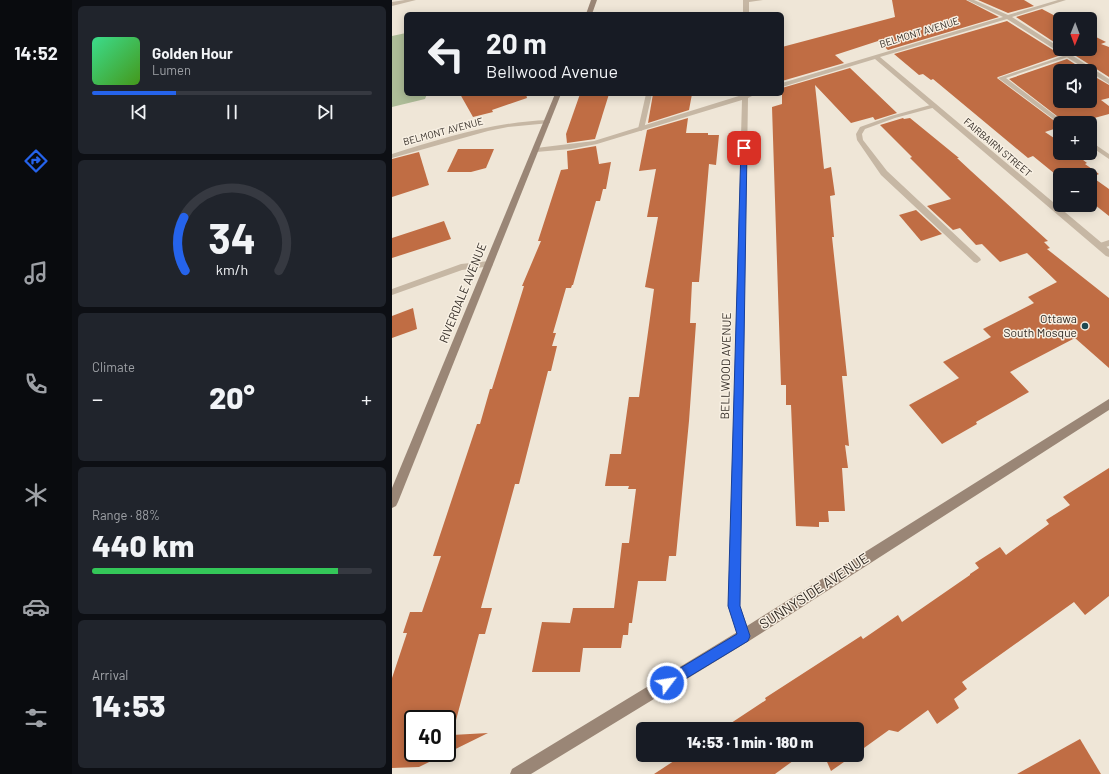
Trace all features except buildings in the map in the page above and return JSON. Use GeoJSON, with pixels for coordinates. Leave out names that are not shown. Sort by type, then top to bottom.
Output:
{"type":"FeatureCollection","features":[{"type":"Feature","properties":{"kind":"street"},"geometry":{"type":"LineString","coordinates":[[392,4],[413,0]]}},
{"type":"Feature","properties":{"kind":"street"},"geometry":{"type":"LineString","coordinates":[[590,12],[594,0]]}},
{"type":"Feature","properties":{"kind":"street"},"geometry":{"type":"LineString","coordinates":[[746,12],[746,0],[760,0]]}},
{"type":"Feature","properties":{"kind":"street"},"geometry":{"type":"LineString","coordinates":[[970,0],[1006,16],[1053,46]]}},
{"type":"Feature","properties":{"kind":"street","name":"BELMONT AVENUE"},"geometry":{"type":"LineString","coordinates":[[784,84],[1063,0]]}},
{"type":"Feature","properties":{"kind":"street","name":"FAIRBAIRN STREET"},"geometry":{"type":"LineString","coordinates":[[875,56],[1109,254]]}},
{"type":"Feature","properties":{"kind":"street"},"geometry":{"type":"LineString","coordinates":[[1053,116],[1001,78],[1068,56],[1109,82]]}},
{"type":"Feature","properties":{"kind":"street","name":"RIVERDALE AVENUE"},"geometry":{"type":"LineString","coordinates":[[392,502],[548,122],[557,96]]}},
{"type":"Feature","properties":{"kind":"street"},"geometry":{"type":"LineString","coordinates":[[641,129],[649,96]]}},
{"type":"Feature","properties":{"kind":"street"},"geometry":{"type":"LineString","coordinates":[[536,150],[595,143],[744,96]]}},
{"type":"Feature","properties":{"kind":"street","name":"BELLWOOD AVENUE"},"geometry":{"type":"LineString","coordinates":[[744,636],[734,606],[747,96]]}},
{"type":"Feature","properties":{"kind":"street"},"geometry":{"type":"LineString","coordinates":[[934,106],[862,128],[859,134],[860,140],[884,173],[977,260]]}},
{"type":"Feature","properties":{"kind":"street","name":"BELMONT AVENUE"},"geometry":{"type":"LineString","coordinates":[[392,156],[476,131],[527,122],[548,122]]}},
{"type":"Feature","properties":{"kind":"street"},"geometry":{"type":"LineString","coordinates":[[1097,148],[1109,157]]}},
{"type":"Feature","properties":{"kind":"street"},"geometry":{"type":"LineString","coordinates":[[1100,246],[1109,243]]}},
{"type":"Feature","properties":{"kind":"street"},"geometry":{"type":"LineString","coordinates":[[392,292],[461,267],[489,264]]}},
{"type":"Feature","properties":{"kind":"street","name":"SUNNYSIDE AVENUE"},"geometry":{"type":"LineString","coordinates":[[517,774],[744,636],[1109,404]]}},
{"type":"Feature","properties":{"kind":"green space"},"geometry":{"type":"Polygon","coordinates":[[[404,33],[404,96],[426,96],[425,99],[392,107],[392,36],[404,33]]]}},
{"type":"Feature","properties":{"kind":"place","name":"Ottawa South Mosque"},"geometry":{"type":"Point","coordinates":[1085,326]}},
{"type":"Feature","properties":{"kind":"route"},"geometry":{"type":"LineString","coordinates":[[667,683],[744,636],[734,606],[744,148]]}}]}
